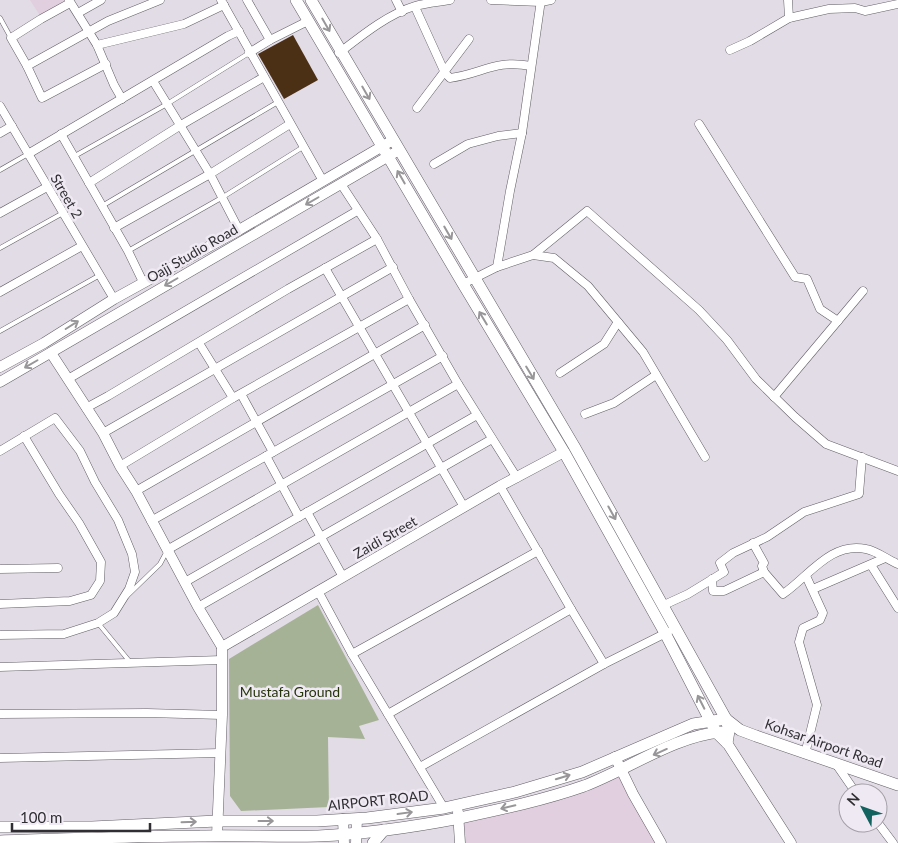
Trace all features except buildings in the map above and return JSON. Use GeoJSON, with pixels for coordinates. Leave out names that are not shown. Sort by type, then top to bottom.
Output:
{"type":"FeatureCollection","features":[{"type":"Feature","properties":{"kind":"main road"},"geometry":{"type":"LineString","coordinates":[[296,0],[564,452],[665,633],[716,732],[727,743],[732,727],[664,605],[574,446],[311,0]]}},
{"type":"Feature","properties":{"kind":"main road","name":"AIRPORT ROAD"},"geometry":{"type":"LineString","coordinates":[[0,827],[92,827],[217,821],[343,820],[444,808],[515,792],[582,772],[693,724],[710,720],[732,727]]}},
{"type":"Feature","properties":{"kind":"main road"},"geometry":{"type":"LineString","coordinates":[[0,841],[217,835],[321,839],[356,838],[384,830],[459,818],[544,799],[586,785],[684,741],[732,727]]}},
{"type":"Feature","properties":{"kind":"main road","name":"Kohsar Airport Road"},"geometry":{"type":"LineString","coordinates":[[732,727],[898,785]]}},
{"type":"Feature","properties":{"kind":"main road"},"geometry":{"type":"LineString","coordinates":[[373,843],[384,830]]}},
{"type":"Feature","properties":{"kind":"street"},"geometry":{"type":"LineString","coordinates":[[78,13],[101,0]]}},
{"type":"Feature","properties":{"kind":"street"},"geometry":{"type":"LineString","coordinates":[[27,66],[108,21],[160,0]]}},
{"type":"Feature","properties":{"kind":"street"},"geometry":{"type":"LineString","coordinates":[[247,0],[270,40]]}},
{"type":"Feature","properties":{"kind":"street"},"geometry":{"type":"LineString","coordinates":[[396,0],[402,12]]}},
{"type":"Feature","properties":{"kind":"street"},"geometry":{"type":"LineString","coordinates":[[331,58],[371,29],[418,4],[450,0]]}},
{"type":"Feature","properties":{"kind":"street"},"geometry":{"type":"LineString","coordinates":[[491,0],[551,0]]}},
{"type":"Feature","properties":{"kind":"street"},"geometry":{"type":"LineString","coordinates":[[788,0],[789,18]]}},
{"type":"Feature","properties":{"kind":"street"},"geometry":{"type":"LineString","coordinates":[[106,64],[42,98],[11,38],[70,1],[97,45],[106,64],[114,86],[122,99]]}},
{"type":"Feature","properties":{"kind":"street"},"geometry":{"type":"LineString","coordinates":[[496,267],[522,133],[541,1]]}},
{"type":"Feature","properties":{"kind":"street"},"geometry":{"type":"LineString","coordinates":[[97,45],[184,24],[222,3],[322,181]]}},
{"type":"Feature","properties":{"kind":"street"},"geometry":{"type":"LineString","coordinates":[[418,4],[445,73],[450,78],[502,64],[517,63],[531,66]]}},
{"type":"Feature","properties":{"kind":"street"},"geometry":{"type":"LineString","coordinates":[[730,50],[750,41],[789,18],[855,4],[865,11],[898,4]]}},
{"type":"Feature","properties":{"kind":"street"},"geometry":{"type":"LineString","coordinates":[[250,53],[270,40],[308,21]]}},
{"type":"Feature","properties":{"kind":"street"},"geometry":{"type":"LineString","coordinates":[[28,154],[239,31]]}},
{"type":"Feature","properties":{"kind":"street"},"geometry":{"type":"LineString","coordinates":[[417,108],[469,39]]}},
{"type":"Feature","properties":{"kind":"street"},"geometry":{"type":"LineString","coordinates":[[89,183],[264,77]]}},
{"type":"Feature","properties":{"kind":"street"},"geometry":{"type":"LineString","coordinates":[[153,81],[210,174],[239,230]]}},
{"type":"Feature","properties":{"kind":"street","name":"Street 2"},"geometry":{"type":"LineString","coordinates":[[0,106],[114,299]]}},
{"type":"Feature","properties":{"kind":"street"},"geometry":{"type":"LineString","coordinates":[[114,228],[210,174],[290,124]]}},
{"type":"Feature","properties":{"kind":"street"},"geometry":{"type":"LineString","coordinates":[[699,124],[794,277],[807,279],[820,309],[838,321]]}},
{"type":"Feature","properties":{"kind":"street"},"geometry":{"type":"LineString","coordinates":[[0,133],[12,126]]}},
{"type":"Feature","properties":{"kind":"street"},"geometry":{"type":"LineString","coordinates":[[434,164],[468,144],[498,136],[522,133]]}},
{"type":"Feature","properties":{"kind":"street"},"geometry":{"type":"LineString","coordinates":[[60,134],[128,251],[143,282]]}},
{"type":"Feature","properties":{"kind":"street","name":"Oajj Studio Road"},"geometry":{"type":"LineString","coordinates":[[0,367],[143,282],[239,230],[393,140]]}},
{"type":"Feature","properties":{"kind":"street","name":"Oajj Studio Road"},"geometry":{"type":"LineString","coordinates":[[0,382],[400,150]]}},
{"type":"Feature","properties":{"kind":"street"},"geometry":{"type":"LineString","coordinates":[[340,184],[377,239],[458,384],[517,478]]}},
{"type":"Feature","properties":{"kind":"street"},"geometry":{"type":"LineString","coordinates":[[0,213],[47,187]]}},
{"type":"Feature","properties":{"kind":"street"},"geometry":{"type":"LineString","coordinates":[[68,379],[358,211]]}},
{"type":"Feature","properties":{"kind":"street"},"geometry":{"type":"LineString","coordinates":[[463,284],[496,267],[533,254],[587,211],[699,310],[727,340],[756,380],[826,444],[898,471]]}},
{"type":"Feature","properties":{"kind":"street"},"geometry":{"type":"LineString","coordinates":[[86,408],[377,239]]}},
{"type":"Feature","properties":{"kind":"street"},"geometry":{"type":"LineString","coordinates":[[0,292],[82,246]]}},
{"type":"Feature","properties":{"kind":"street"},"geometry":{"type":"LineString","coordinates":[[533,254],[554,258],[588,286],[643,352],[705,457]]}},
{"type":"Feature","properties":{"kind":"street"},"geometry":{"type":"LineString","coordinates":[[325,268],[464,507]]}},
{"type":"Feature","properties":{"kind":"street"},"geometry":{"type":"LineString","coordinates":[[103,433],[393,268]]}},
{"type":"Feature","properties":{"kind":"street"},"geometry":{"type":"LineString","coordinates":[[774,397],[863,291]]}},
{"type":"Feature","properties":{"kind":"street"},"geometry":{"type":"LineString","coordinates":[[120,466],[233,398],[409,299]]}},
{"type":"Feature","properties":{"kind":"street"},"geometry":{"type":"LineString","coordinates":[[560,373],[604,344],[618,322]]}},
{"type":"Feature","properties":{"kind":"street"},"geometry":{"type":"LineString","coordinates":[[136,490],[425,326]]}},
{"type":"Feature","properties":{"kind":"street"},"geometry":{"type":"LineString","coordinates":[[44,342],[103,433],[120,466],[136,490],[198,607],[222,647],[222,715],[217,835]]}},
{"type":"Feature","properties":{"kind":"street"},"geometry":{"type":"LineString","coordinates":[[199,342],[233,398]]}},
{"type":"Feature","properties":{"kind":"street"},"geometry":{"type":"LineString","coordinates":[[151,521],[443,356]]}},
{"type":"Feature","properties":{"kind":"street"},"geometry":{"type":"LineString","coordinates":[[585,414],[614,404],[656,375]]}},
{"type":"Feature","properties":{"kind":"street"},"geometry":{"type":"LineString","coordinates":[[167,550],[458,384]]}},
{"type":"Feature","properties":{"kind":"street"},"geometry":{"type":"LineString","coordinates":[[241,394],[273,452]]}},
{"type":"Feature","properties":{"kind":"street"},"geometry":{"type":"LineString","coordinates":[[185,582],[477,415]]}},
{"type":"Feature","properties":{"kind":"street"},"geometry":{"type":"LineString","coordinates":[[0,450],[56,418],[80,451],[95,482],[118,520],[132,554],[135,572],[129,589],[114,613],[98,623],[64,634],[0,634]]}},
{"type":"Feature","properties":{"kind":"street"},"geometry":{"type":"LineString","coordinates":[[0,604],[70,600],[91,595],[100,581],[101,562],[79,523],[24,436]]}},
{"type":"Feature","properties":{"kind":"street"},"geometry":{"type":"LineString","coordinates":[[198,607],[492,439]]}},
{"type":"Feature","properties":{"kind":"street","name":"Zaidi Street"},"geometry":{"type":"LineString","coordinates":[[222,647],[500,486],[564,452]]}},
{"type":"Feature","properties":{"kind":"street"},"geometry":{"type":"LineString","coordinates":[[266,456],[298,517]]}},
{"type":"Feature","properties":{"kind":"street"},"geometry":{"type":"LineString","coordinates":[[664,605],[688,594],[724,572],[720,563],[733,553],[767,536],[804,512],[859,494],[862,457]]}},
{"type":"Feature","properties":{"kind":"street"},"geometry":{"type":"LineString","coordinates":[[500,486],[604,664]]}},
{"type":"Feature","properties":{"kind":"street"},"geometry":{"type":"LineString","coordinates":[[307,512],[343,577]]}},
{"type":"Feature","properties":{"kind":"street"},"geometry":{"type":"LineString","coordinates":[[753,543],[764,564],[762,566],[764,572],[783,594],[796,585],[829,555],[849,548],[867,548],[898,564]]}},
{"type":"Feature","properties":{"kind":"street"},"geometry":{"type":"LineString","coordinates":[[352,654],[538,551]]}},
{"type":"Feature","properties":{"kind":"street"},"geometry":{"type":"LineString","coordinates":[[813,589],[885,558]]}},
{"type":"Feature","properties":{"kind":"street"},"geometry":{"type":"LineString","coordinates":[[871,565],[898,608]]}},
{"type":"Feature","properties":{"kind":"street"},"geometry":{"type":"LineString","coordinates":[[0,569],[58,568]]}},
{"type":"Feature","properties":{"kind":"street"},"geometry":{"type":"LineString","coordinates":[[712,579],[713,590],[724,591],[764,572]]}},
{"type":"Feature","properties":{"kind":"street"},"geometry":{"type":"LineString","coordinates":[[805,754],[817,705],[799,642],[803,628],[820,620],[822,613],[806,576]]}},
{"type":"Feature","properties":{"kind":"street"},"geometry":{"type":"LineString","coordinates":[[318,591],[352,654],[444,808]]}},
{"type":"Feature","properties":{"kind":"street"},"geometry":{"type":"LineString","coordinates":[[388,714],[571,609]]}},
{"type":"Feature","properties":{"kind":"street"},"geometry":{"type":"LineString","coordinates":[[420,768],[604,664],[676,628]]}},
{"type":"Feature","properties":{"kind":"street"},"geometry":{"type":"LineString","coordinates":[[0,667],[222,660]]}},
{"type":"Feature","properties":{"kind":"street"},"geometry":{"type":"LineString","coordinates":[[0,714],[147,713],[222,715]]}},
{"type":"Feature","properties":{"kind":"street"},"geometry":{"type":"LineString","coordinates":[[727,743],[791,843]]}},
{"type":"Feature","properties":{"kind":"street"},"geometry":{"type":"LineString","coordinates":[[0,758],[220,753]]}},
{"type":"Feature","properties":{"kind":"street"},"geometry":{"type":"LineString","coordinates":[[615,757],[633,794],[662,843]]}},
{"type":"Feature","properties":{"kind":"street"},"geometry":{"type":"LineString","coordinates":[[835,763],[849,783]]}},
{"type":"Feature","properties":{"kind":"street"},"geometry":{"type":"LineString","coordinates":[[457,805],[460,843]]}},
{"type":"Feature","properties":{"kind":"street"},"geometry":{"type":"LineString","coordinates":[[356,838],[357,819]]}},
{"type":"Feature","properties":{"kind":"street"},"geometry":{"type":"LineString","coordinates":[[343,820],[344,839]]}},
{"type":"Feature","properties":{"kind":"lane"},"geometry":{"type":"LineString","coordinates":[[0,18],[11,38]]}},
{"type":"Feature","properties":{"kind":"lane"},"geometry":{"type":"LineString","coordinates":[[73,157],[167,104],[250,53]]}},
{"type":"Feature","properties":{"kind":"lane"},"geometry":{"type":"LineString","coordinates":[[102,206],[278,102]]}},
{"type":"Feature","properties":{"kind":"lane"},"geometry":{"type":"LineString","coordinates":[[128,251],[223,197],[303,146]]}},
{"type":"Feature","properties":{"kind":"lane"},"geometry":{"type":"LineString","coordinates":[[0,170],[28,154]]}},
{"type":"Feature","properties":{"kind":"lane"},"geometry":{"type":"LineString","coordinates":[[0,248],[63,212]]}},
{"type":"Feature","properties":{"kind":"lane"},"geometry":{"type":"LineString","coordinates":[[0,331],[100,275]]}},
{"type":"Feature","properties":{"kind":"lane"},"geometry":{"type":"LineString","coordinates":[[122,601],[160,564],[167,550]]}},
{"type":"Feature","properties":{"kind":"lane"},"geometry":{"type":"LineString","coordinates":[[98,623],[132,664]]}},
{"type":"Feature","properties":{"kind":"shaded area"},"geometry":{"type":"Polygon","coordinates":[[[30,0],[65,0],[41,17],[30,0]]]}},
{"type":"Feature","properties":{"kind":"shaded area"},"geometry":{"type":"Polygon","coordinates":[[[621,769],[663,843],[460,843],[459,818],[544,799],[621,769]]]}},
{"type":"Feature","properties":{"kind":"green space","name":"Mustafa Ground"},"geometry":{"type":"Polygon","coordinates":[[[318,605],[379,720],[359,726],[365,739],[328,737],[329,807],[241,811],[230,796],[229,659],[318,605]]]}}]}
